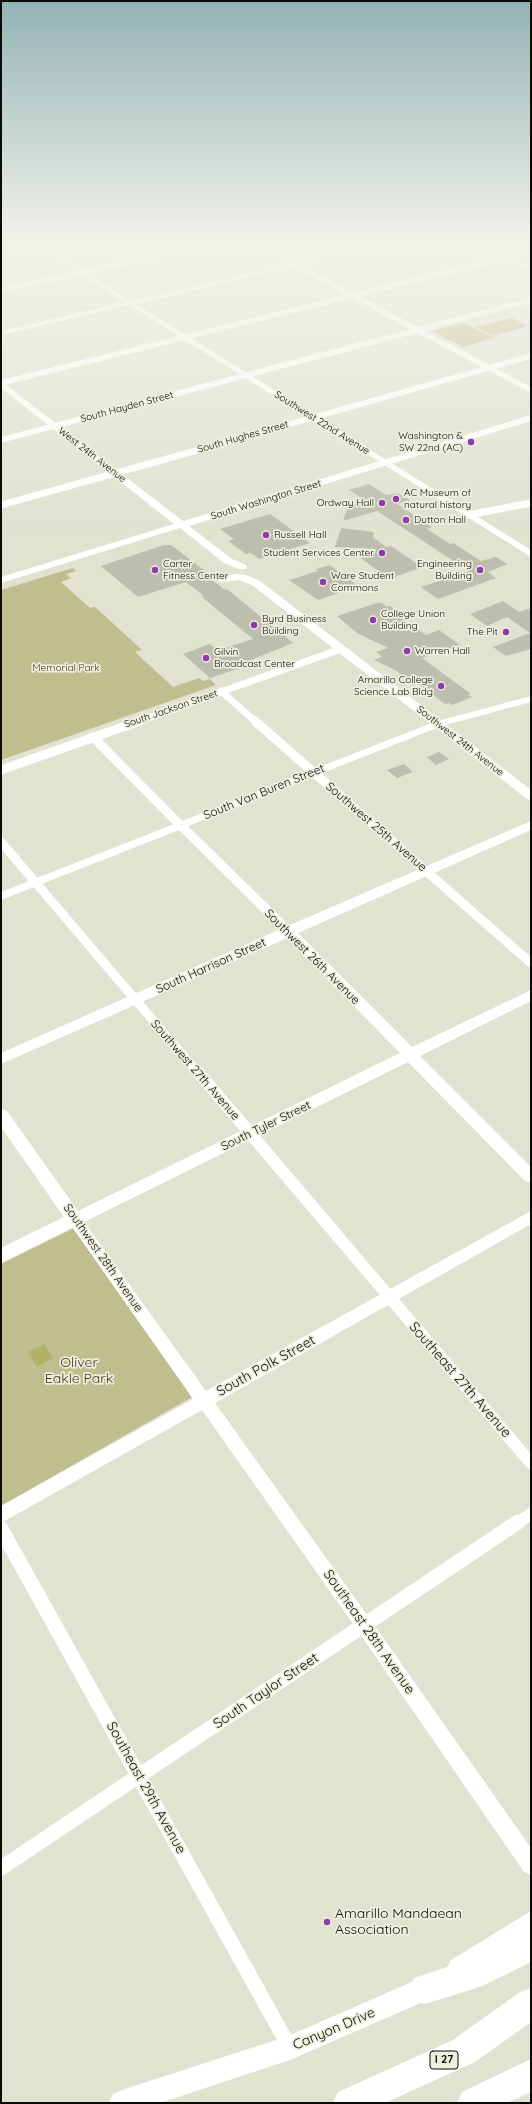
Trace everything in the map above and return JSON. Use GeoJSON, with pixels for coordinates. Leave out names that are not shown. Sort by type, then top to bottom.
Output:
{"type":"FeatureCollection","features":[{"type":"Feature","properties":{"kind":"highway"},"geometry":{"type":"LineString","coordinates":[[425,1989],[480,1972],[531,1946]]}},
{"type":"Feature","properties":{"kind":"highway","name":"I 27"},"geometry":{"type":"LineString","coordinates":[[349,2103],[464,2051],[531,2003]]}},
{"type":"Feature","properties":{"kind":"highway"},"geometry":{"type":"LineString","coordinates":[[473,2103],[531,2075]]}},
{"type":"Feature","properties":{"kind":"main road","name":"West 24th Avenue"},"geometry":{"type":"LineString","coordinates":[[1,383],[183,526]]}},
{"type":"Feature","properties":{"kind":"main road","name":"South Washington Street"},"geometry":{"type":"LineString","coordinates":[[1,580],[183,526],[531,418]]}},
{"type":"Feature","properties":{"kind":"main road","name":"Southwest 24th Avenue"},"geometry":{"type":"LineString","coordinates":[[183,526],[240,573],[531,796]]}},
{"type":"Feature","properties":{"kind":"main road","name":"South Harrison Street"},"geometry":{"type":"LineString","coordinates":[[1,1058],[531,825]]}},
{"type":"Feature","properties":{"kind":"main road","name":"Southwest 26th Avenue"},"geometry":{"type":"LineString","coordinates":[[288,931],[409,1056],[531,1177]]}},
{"type":"Feature","properties":{"kind":"main road","name":"South Tyler Street"},"geometry":{"type":"LineString","coordinates":[[1,1256],[531,995]]}},
{"type":"Feature","properties":{"kind":"main road","name":"Southwest 28th Avenue"},"geometry":{"type":"LineString","coordinates":[[1,1115],[76,1220]]}},
{"type":"Feature","properties":{"kind":"main road","name":"Canyon Drive"},"geometry":{"type":"LineString","coordinates":[[122,2103],[290,2048],[425,1989],[531,1924]]}},
{"type":"Feature","properties":{"kind":"street"},"geometry":{"type":"LineString","coordinates":[[1,383],[189,336]]}},
{"type":"Feature","properties":{"kind":"street","name":"South Hayden Street"},"geometry":{"type":"LineString","coordinates":[[1,440],[395,336]]}},
{"type":"Feature","properties":{"kind":"street"},"geometry":{"type":"LineString","coordinates":[[429,336],[531,390]]}},
{"type":"Feature","properties":{"kind":"street","name":"Southwest 22nd Avenue"},"geometry":{"type":"LineString","coordinates":[[186,337],[531,554]]}},
{"type":"Feature","properties":{"kind":"street","name":"South Hughes Street"},"geometry":{"type":"LineString","coordinates":[[1,505],[531,356]]}},
{"type":"Feature","properties":{"kind":"street"},"geometry":{"type":"LineString","coordinates":[[468,515],[531,503]]}},
{"type":"Feature","properties":{"kind":"street","name":"South Jackson Street"},"geometry":{"type":"LineString","coordinates":[[1,770],[341,649]]}},
{"type":"Feature","properties":{"kind":"street","name":"Southwest 25th Avenue"},"geometry":{"type":"LineString","coordinates":[[222,692],[531,963]]}},
{"type":"Feature","properties":{"kind":"street","name":"South Van Buren Street"},"geometry":{"type":"LineString","coordinates":[[1,896],[438,724],[531,699]]}},
{"type":"Feature","properties":{"kind":"street","name":"Southwest 26th Avenue"},"geometry":{"type":"LineString","coordinates":[[92,737],[288,931]]}},
{"type":"Feature","properties":{"kind":"street","name":"Southwest 27th Avenue"},"geometry":{"type":"LineString","coordinates":[[1,842],[389,1298]]}},
{"type":"Feature","properties":{"kind":"street","name":"South Polk Street"},"geometry":{"type":"LineString","coordinates":[[1,1515],[531,1217]]}},
{"type":"Feature","properties":{"kind":"street","name":"Southwest 28th Avenue"},"geometry":{"type":"LineString","coordinates":[[76,1220],[204,1401]]}},
{"type":"Feature","properties":{"kind":"street","name":"Southeast 27th Avenue"},"geometry":{"type":"LineString","coordinates":[[389,1298],[531,1463]]}},
{"type":"Feature","properties":{"kind":"street","name":"Southeast 28th Avenue"},"geometry":{"type":"LineString","coordinates":[[204,1401],[364,1625],[531,1865]]}},
{"type":"Feature","properties":{"kind":"street","name":"South Taylor Street"},"geometry":{"type":"LineString","coordinates":[[1,1868],[531,1514]]}},
{"type":"Feature","properties":{"kind":"street","name":"Southeast 29th Avenue"},"geometry":{"type":"LineString","coordinates":[[1,1529],[290,2048]]}},
{"type":"Feature","properties":{"kind":"green space"},"geometry":{"type":"Polygon","coordinates":[[[442,336],[490,336],[494,338],[463,347],[442,336]]]}},
{"type":"Feature","properties":{"kind":"green space","name":"Memorial Park"},"geometry":{"type":"Polygon","coordinates":[[[73,568],[76,571],[66,574],[71,578],[61,582],[90,608],[95,607],[142,650],[135,652],[173,687],[199,678],[203,681],[210,679],[216,685],[1,760],[1,590],[73,568]]]}},
{"type":"Feature","properties":{"kind":"green space","name":"Oliver Eakle Park"},"geometry":{"type":"Polygon","coordinates":[[[74,1228],[192,1397],[1,1506],[1,1264],[74,1228]]]}},
{"type":"Feature","properties":{"kind":"shaded area"},"geometry":{"type":"Polygon","coordinates":[[[44,1344],[53,1358],[37,1367],[28,1352],[44,1344]]]}},
{"type":"Feature","properties":{"kind":"building"},"geometry":{"type":"Polygon","coordinates":[[[369,484],[386,495],[398,493],[410,500],[397,504],[432,527],[427,529],[450,544],[453,543],[481,561],[496,557],[507,564],[488,572],[496,578],[438,599],[421,587],[469,571],[377,511],[343,521],[348,507],[366,501],[349,490],[369,484]]]}},
{"type":"Feature","properties":{"kind":"building","name":"Russell Hall"},"geometry":{"type":"Polygon","coordinates":[[[270,514],[310,543],[259,559],[251,553],[246,554],[228,541],[234,539],[220,529],[270,514]]]}},
{"type":"Feature","properties":{"kind":"building","name":"Student Services Center"},"geometry":{"type":"Polygon","coordinates":[[[341,528],[374,532],[373,537],[386,547],[391,546],[422,567],[389,579],[358,556],[377,549],[335,547],[341,528]]]}},
{"type":"Feature","properties":{"kind":"building"},"geometry":{"type":"Polygon","coordinates":[[[164,545],[171,545],[209,574],[206,575],[225,590],[227,589],[293,643],[246,662],[249,665],[210,678],[183,654],[210,644],[216,649],[222,649],[253,639],[186,582],[138,597],[101,566],[164,545]]]}},
{"type":"Feature","properties":{"kind":"building","name":"Ware Student Commons"},"geometry":{"type":"Polygon","coordinates":[[[330,565],[358,586],[318,600],[289,580],[318,571],[316,569],[330,565]]]}},
{"type":"Feature","properties":{"kind":"building"},"geometry":{"type":"Polygon","coordinates":[[[503,601],[519,612],[531,608],[531,649],[506,656],[493,647],[530,633],[507,617],[487,626],[470,614],[503,601]]]}},
{"type":"Feature","properties":{"kind":"building"},"geometry":{"type":"Polygon","coordinates":[[[377,603],[382,603],[387,607],[390,606],[403,616],[400,617],[426,635],[439,630],[460,645],[422,658],[471,694],[468,695],[472,697],[452,705],[449,703],[445,704],[409,677],[406,678],[395,670],[374,660],[382,657],[376,652],[388,648],[357,633],[337,616],[377,603]]]}},
{"type":"Feature","properties":{"kind":"building"},"geometry":{"type":"Polygon","coordinates":[[[439,752],[449,759],[436,765],[427,757],[439,752]]]}},
{"type":"Feature","properties":{"kind":"building"},"geometry":{"type":"Polygon","coordinates":[[[404,764],[413,772],[397,778],[387,770],[404,764]]]}},
{"type":"Feature","properties":{"kind":"place","name":"Washington & SW 22nd (AC)"},"geometry":{"type":"Point","coordinates":[471,442]}},
{"type":"Feature","properties":{"kind":"place","name":"AC Museum of natural history"},"geometry":{"type":"Point","coordinates":[396,499]}},
{"type":"Feature","properties":{"kind":"place","name":"Ordway Hall"},"geometry":{"type":"Point","coordinates":[382,503]}},
{"type":"Feature","properties":{"kind":"place","name":"Dutton Hall"},"geometry":{"type":"Point","coordinates":[406,520]}},
{"type":"Feature","properties":{"kind":"place","name":"Russell Hall"},"geometry":{"type":"Point","coordinates":[266,535]}},
{"type":"Feature","properties":{"kind":"place","name":"Student Services Center"},"geometry":{"type":"Point","coordinates":[382,553]}},
{"type":"Feature","properties":{"kind":"place","name":"Carter Fitness Center"},"geometry":{"type":"Point","coordinates":[155,570]}},
{"type":"Feature","properties":{"kind":"place","name":"Engineering Building"},"geometry":{"type":"Point","coordinates":[480,570]}},
{"type":"Feature","properties":{"kind":"place","name":"Ware Student Commons"},"geometry":{"type":"Point","coordinates":[323,582]}},
{"type":"Feature","properties":{"kind":"place","name":"College Union Building"},"geometry":{"type":"Point","coordinates":[373,620]}},
{"type":"Feature","properties":{"kind":"place","name":"Byrd Business Building"},"geometry":{"type":"Point","coordinates":[254,625]}},
{"type":"Feature","properties":{"kind":"place","name":"The Pit"},"geometry":{"type":"Point","coordinates":[506,632]}},
{"type":"Feature","properties":{"kind":"place","name":"Warren Hall"},"geometry":{"type":"Point","coordinates":[407,651]}},
{"type":"Feature","properties":{"kind":"place","name":"Gilvin Broadcast Center"},"geometry":{"type":"Point","coordinates":[206,658]}},
{"type":"Feature","properties":{"kind":"place","name":"Amarillo College Science Lab Bldg"},"geometry":{"type":"Point","coordinates":[441,686]}},
{"type":"Feature","properties":{"kind":"place","name":"Amarillo Mandaean Association"},"geometry":{"type":"Point","coordinates":[327,1922]}}]}
